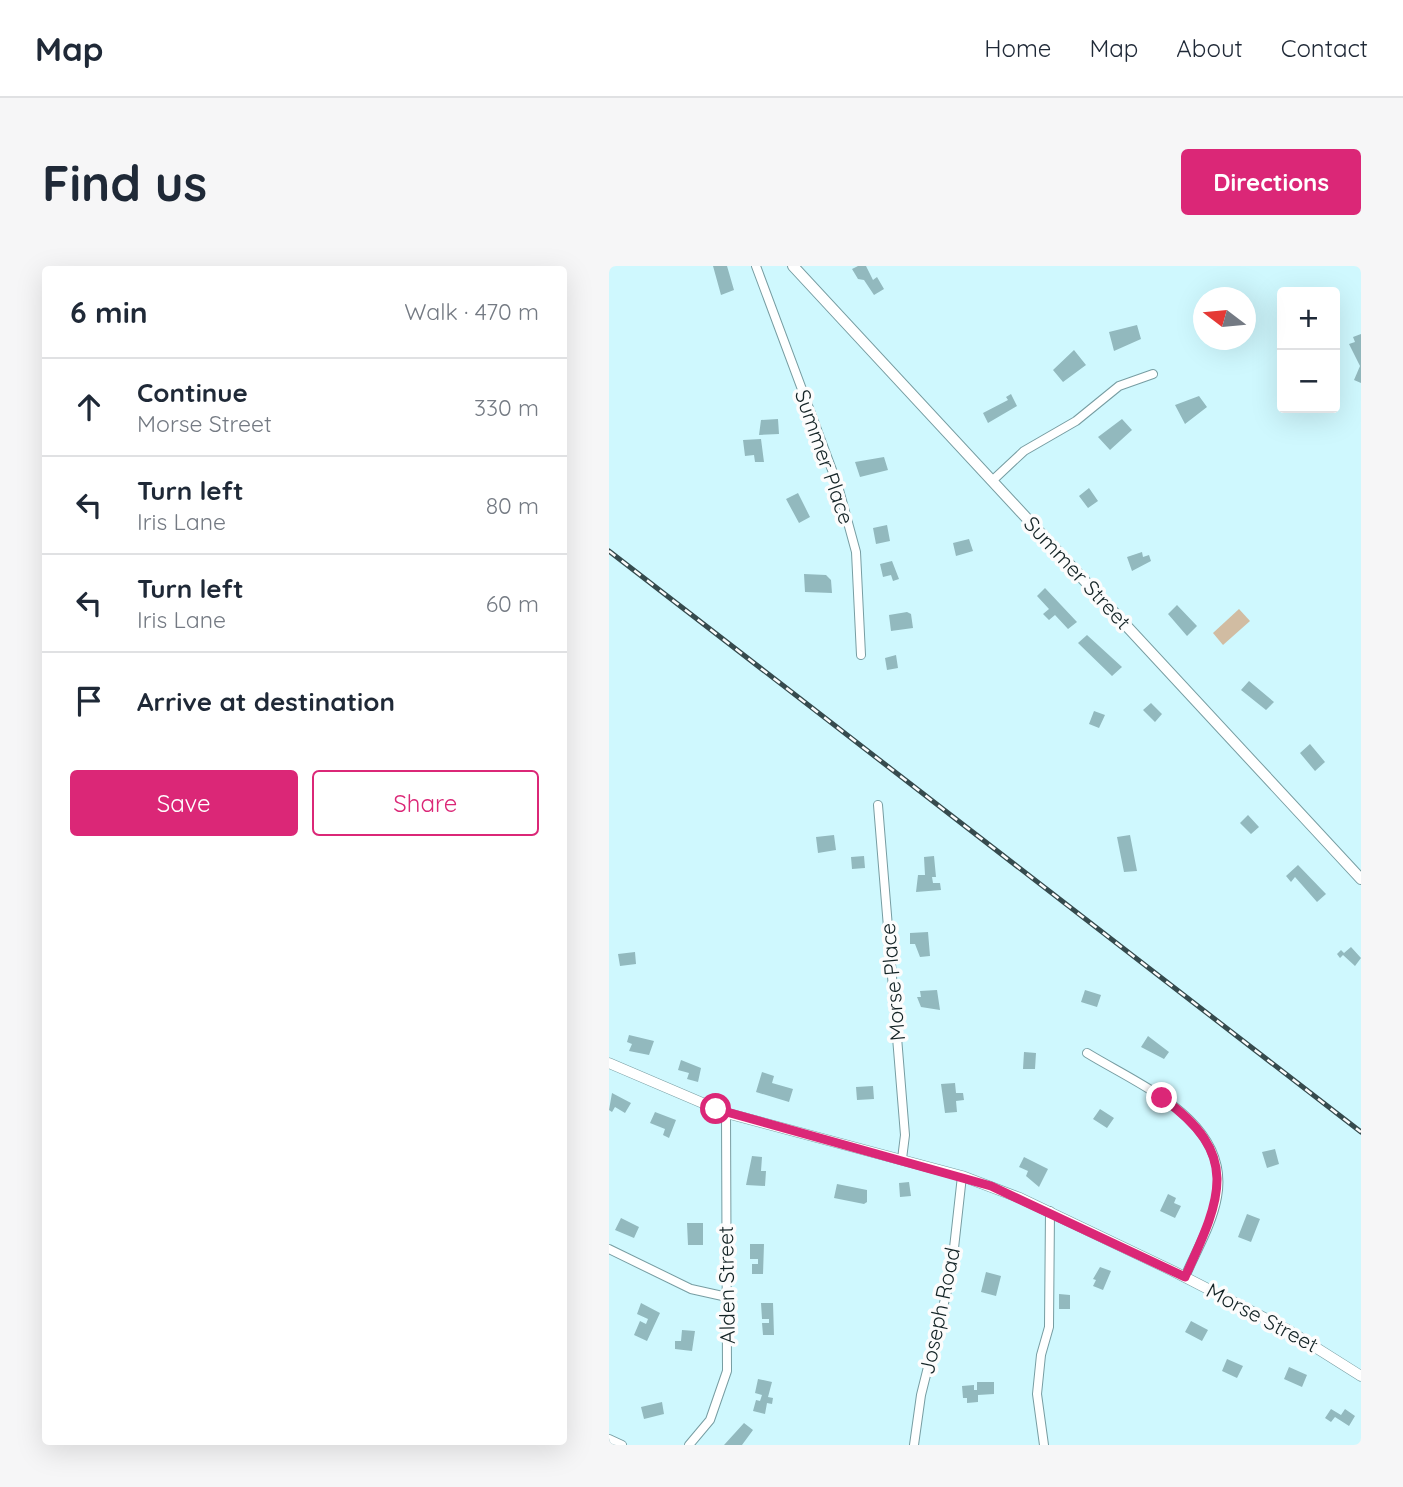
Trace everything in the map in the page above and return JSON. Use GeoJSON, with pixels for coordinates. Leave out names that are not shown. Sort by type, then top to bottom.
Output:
{"type":"FeatureCollection","features":[{"type":"Feature","properties":{"kind":"main road","name":"Summer Street"},"geometry":{"type":"LineString","coordinates":[[793,266],[1361,879]]}},
{"type":"Feature","properties":{"kind":"street","name":"Summer Place"},"geometry":{"type":"LineString","coordinates":[[755,266],[838,486],[856,552],[861,655]]}},
{"type":"Feature","properties":{"kind":"street"},"geometry":{"type":"LineString","coordinates":[[992,481],[1024,451],[1076,421],[1119,386],[1153,374]]}},
{"type":"Feature","properties":{"kind":"street","name":"Morse Place"},"geometry":{"type":"LineString","coordinates":[[878,805],[905,1135],[902,1159]]}},
{"type":"Feature","properties":{"kind":"street"},"geometry":{"type":"LineString","coordinates":[[1087,1053],[1175,1108],[1196,1125],[1210,1148],[1216,1167],[1216,1199],[1185,1277]]}},
{"type":"Feature","properties":{"kind":"street","name":"Morse Street"},"geometry":{"type":"LineString","coordinates":[[609,1063],[726,1113],[961,1176],[1049,1211],[1288,1329],[1361,1376]]}},
{"type":"Feature","properties":{"kind":"street","name":"Alden Street"},"geometry":{"type":"LineString","coordinates":[[689,1445],[710,1420],[724,1384],[728,1356],[726,1113]]}},
{"type":"Feature","properties":{"kind":"street","name":"Joseph Road"},"geometry":{"type":"LineString","coordinates":[[914,1445],[921,1395],[951,1275],[961,1176]]}},
{"type":"Feature","properties":{"kind":"street"},"geometry":{"type":"LineString","coordinates":[[1044,1445],[1037,1394],[1041,1355],[1049,1328],[1049,1211]]}},
{"type":"Feature","properties":{"kind":"street"},"geometry":{"type":"LineString","coordinates":[[609,1249],[701,1293],[727,1297]]}},
{"type":"Feature","properties":{"kind":"street"},"geometry":{"type":"LineString","coordinates":[[609,1439],[622,1445]]}},
{"type":"Feature","properties":{"kind":"shaded area"},"geometry":{"type":"Polygon","coordinates":[[[1239,609],[1250,621],[1223,645],[1213,633],[1239,609]]]}},
{"type":"Feature","properties":{"kind":"building"},"geometry":{"type":"Polygon","coordinates":[[[713,266],[727,266],[734,290],[721,295],[713,266]]]}},
{"type":"Feature","properties":{"kind":"building"},"geometry":{"type":"Polygon","coordinates":[[[866,266],[873,280],[877,277],[884,289],[874,295],[852,269],[866,266]]]}},
{"type":"Feature","properties":{"kind":"building"},"geometry":{"type":"Polygon","coordinates":[[[1137,325],[1141,339],[1114,351],[1109,332],[1137,325]]]}},
{"type":"Feature","properties":{"kind":"building"},"geometry":{"type":"Polygon","coordinates":[[[1361,334],[1361,383],[1354,380],[1360,366],[1349,344],[1355,342],[1353,337],[1361,334]]]}},
{"type":"Feature","properties":{"kind":"building"},"geometry":{"type":"Polygon","coordinates":[[[1074,350],[1086,365],[1063,382],[1053,370],[1074,350]]]}},
{"type":"Feature","properties":{"kind":"building"},"geometry":{"type":"Polygon","coordinates":[[[1011,394],[1017,406],[988,423],[983,413],[1008,400],[1006,397],[1011,394]]]}},
{"type":"Feature","properties":{"kind":"building"},"geometry":{"type":"Polygon","coordinates":[[[1199,396],[1207,407],[1185,424],[1175,405],[1199,396]]]}},
{"type":"Feature","properties":{"kind":"building"},"geometry":{"type":"Polygon","coordinates":[[[778,419],[779,434],[759,435],[761,420],[778,419]]]}},
{"type":"Feature","properties":{"kind":"building"},"geometry":{"type":"Polygon","coordinates":[[[1122,419],[1132,430],[1110,450],[1098,437],[1122,419]]]}},
{"type":"Feature","properties":{"kind":"building"},"geometry":{"type":"Polygon","coordinates":[[[761,439],[764,462],[755,462],[754,455],[745,456],[743,440],[761,439]]]}},
{"type":"Feature","properties":{"kind":"building"},"geometry":{"type":"Polygon","coordinates":[[[884,457],[888,470],[860,477],[855,462],[884,457]]]}},
{"type":"Feature","properties":{"kind":"building"},"geometry":{"type":"Polygon","coordinates":[[[1089,488],[1098,501],[1088,508],[1079,496],[1089,488]]]}},
{"type":"Feature","properties":{"kind":"building"},"geometry":{"type":"Polygon","coordinates":[[[798,493],[810,517],[799,523],[786,499],[798,493]]]}},
{"type":"Feature","properties":{"kind":"building"},"geometry":{"type":"Polygon","coordinates":[[[887,525],[890,541],[876,544],[873,528],[887,525]]]}},
{"type":"Feature","properties":{"kind":"building"},"geometry":{"type":"Polygon","coordinates":[[[969,539],[973,551],[956,556],[953,543],[969,539]]]}},
{"type":"Feature","properties":{"kind":"building"},"geometry":{"type":"Polygon","coordinates":[[[1142,552],[1143,557],[1149,555],[1151,561],[1132,571],[1127,557],[1142,552]]]}},
{"type":"Feature","properties":{"kind":"building"},"geometry":{"type":"Polygon","coordinates":[[[892,561],[899,579],[893,581],[891,575],[883,577],[880,564],[892,561]]]}},
{"type":"Feature","properties":{"kind":"building"},"geometry":{"type":"Polygon","coordinates":[[[804,574],[826,575],[831,580],[832,593],[805,592],[804,574]]]}},
{"type":"Feature","properties":{"kind":"building"},"geometry":{"type":"Polygon","coordinates":[[[1045,588],[1077,622],[1068,629],[1055,615],[1049,620],[1043,614],[1049,609],[1037,596],[1045,588]]]}},
{"type":"Feature","properties":{"kind":"building"},"geometry":{"type":"Polygon","coordinates":[[[1177,605],[1197,626],[1187,636],[1168,614],[1177,605]]]}},
{"type":"Feature","properties":{"kind":"building"},"geometry":{"type":"Polygon","coordinates":[[[907,612],[911,614],[913,628],[891,631],[889,615],[907,612]]]}},
{"type":"Feature","properties":{"kind":"building"},"geometry":{"type":"Polygon","coordinates":[[[1087,635],[1122,667],[1112,676],[1078,643],[1087,635]]]}},
{"type":"Feature","properties":{"kind":"building"},"geometry":{"type":"Polygon","coordinates":[[[896,655],[898,668],[887,670],[885,658],[896,655]]]}},
{"type":"Feature","properties":{"kind":"building"},"geometry":{"type":"Polygon","coordinates":[[[1249,681],[1274,702],[1266,710],[1241,690],[1249,681]]]}},
{"type":"Feature","properties":{"kind":"building"},"geometry":{"type":"Polygon","coordinates":[[[1151,703],[1162,714],[1155,722],[1143,710],[1151,703]]]}},
{"type":"Feature","properties":{"kind":"building"},"geometry":{"type":"Polygon","coordinates":[[[1094,711],[1105,715],[1099,728],[1089,724],[1094,711]]]}},
{"type":"Feature","properties":{"kind":"building"},"geometry":{"type":"Polygon","coordinates":[[[1310,744],[1325,762],[1315,771],[1300,753],[1310,744]]]}},
{"type":"Feature","properties":{"kind":"building"},"geometry":{"type":"Polygon","coordinates":[[[1248,815],[1259,827],[1251,834],[1240,823],[1248,815]]]}},
{"type":"Feature","properties":{"kind":"building"},"geometry":{"type":"Polygon","coordinates":[[[834,835],[836,850],[818,853],[816,837],[834,835]]]}},
{"type":"Feature","properties":{"kind":"building"},"geometry":{"type":"Polygon","coordinates":[[[1130,835],[1137,871],[1124,872],[1117,837],[1130,835]]]}},
{"type":"Feature","properties":{"kind":"building"},"geometry":{"type":"Polygon","coordinates":[[[864,856],[865,868],[852,869],[851,857],[864,856]]]}},
{"type":"Feature","properties":{"kind":"building"},"geometry":{"type":"Polygon","coordinates":[[[934,856],[936,877],[932,877],[933,883],[940,883],[941,890],[916,892],[918,875],[925,875],[924,857],[934,856]]]}},
{"type":"Feature","properties":{"kind":"building"},"geometry":{"type":"Polygon","coordinates":[[[1298,865],[1326,894],[1317,902],[1295,877],[1291,882],[1286,876],[1298,865]]]}},
{"type":"Feature","properties":{"kind":"building"},"geometry":{"type":"Polygon","coordinates":[[[928,932],[930,956],[920,957],[915,944],[910,944],[910,933],[928,932]]]}},
{"type":"Feature","properties":{"kind":"building"},"geometry":{"type":"Polygon","coordinates":[[[1351,947],[1361,958],[1355,966],[1343,955],[1340,958],[1337,954],[1341,950],[1344,953],[1351,947]]]}},
{"type":"Feature","properties":{"kind":"building"},"geometry":{"type":"Polygon","coordinates":[[[635,952],[636,964],[620,966],[618,954],[635,952]]]}},
{"type":"Feature","properties":{"kind":"building"},"geometry":{"type":"Polygon","coordinates":[[[937,990],[940,1010],[921,1007],[917,997],[921,997],[920,991],[937,990]]]}},
{"type":"Feature","properties":{"kind":"building"},"geometry":{"type":"Polygon","coordinates":[[[1085,990],[1101,995],[1097,1007],[1081,1002],[1085,990]]]}},
{"type":"Feature","properties":{"kind":"building"},"geometry":{"type":"Polygon","coordinates":[[[629,1035],[654,1041],[649,1055],[629,1051],[632,1044],[627,1042],[629,1035]]]}},
{"type":"Feature","properties":{"kind":"building"},"geometry":{"type":"Polygon","coordinates":[[[1148,1036],[1169,1052],[1164,1059],[1141,1047],[1148,1036]]]}},
{"type":"Feature","properties":{"kind":"building"},"geometry":{"type":"Polygon","coordinates":[[[1024,1052],[1036,1053],[1035,1069],[1023,1069],[1024,1052]]]}},
{"type":"Feature","properties":{"kind":"building"},"geometry":{"type":"Polygon","coordinates":[[[681,1060],[701,1068],[698,1082],[687,1079],[689,1073],[678,1070],[681,1060]]]}},
{"type":"Feature","properties":{"kind":"building"},"geometry":{"type":"Polygon","coordinates":[[[762,1072],[774,1076],[772,1083],[793,1089],[789,1102],[756,1092],[762,1072]]]}},
{"type":"Feature","properties":{"kind":"building"},"geometry":{"type":"Polygon","coordinates":[[[955,1083],[956,1093],[963,1093],[964,1100],[956,1101],[957,1112],[945,1113],[941,1084],[955,1083]]]}},
{"type":"Feature","properties":{"kind":"building"},"geometry":{"type":"Polygon","coordinates":[[[873,1086],[874,1099],[857,1100],[856,1087],[873,1086]]]}},
{"type":"Feature","properties":{"kind":"building"},"geometry":{"type":"Polygon","coordinates":[[[612,1093],[631,1103],[625,1113],[615,1107],[612,1112],[609,1110],[612,1093]]]}},
{"type":"Feature","properties":{"kind":"building"},"geometry":{"type":"Polygon","coordinates":[[[1100,1109],[1114,1118],[1107,1128],[1093,1119],[1100,1109]]]}},
{"type":"Feature","properties":{"kind":"building"},"geometry":{"type":"Polygon","coordinates":[[[655,1112],[676,1120],[669,1138],[663,1135],[665,1129],[650,1123],[655,1112]]]}},
{"type":"Feature","properties":{"kind":"building"},"geometry":{"type":"Polygon","coordinates":[[[1275,1149],[1279,1164],[1267,1168],[1262,1152],[1275,1149]]]}},
{"type":"Feature","properties":{"kind":"building"},"geometry":{"type":"Polygon","coordinates":[[[752,1156],[762,1157],[761,1171],[766,1171],[765,1186],[746,1185],[752,1156]]]}},
{"type":"Feature","properties":{"kind":"building"},"geometry":{"type":"Polygon","coordinates":[[[1024,1157],[1048,1169],[1039,1187],[1026,1176],[1028,1171],[1019,1167],[1024,1157]]]}},
{"type":"Feature","properties":{"kind":"building"},"geometry":{"type":"Polygon","coordinates":[[[909,1182],[911,1196],[900,1197],[899,1183],[909,1182]]]}},
{"type":"Feature","properties":{"kind":"building"},"geometry":{"type":"Polygon","coordinates":[[[837,1184],[867,1190],[867,1202],[864,1204],[834,1198],[837,1184]]]}},
{"type":"Feature","properties":{"kind":"building"},"geometry":{"type":"Polygon","coordinates":[[[1168,1194],[1176,1198],[1174,1203],[1181,1206],[1175,1218],[1160,1211],[1168,1194]]]}},
{"type":"Feature","properties":{"kind":"building"},"geometry":{"type":"Polygon","coordinates":[[[1247,1214],[1260,1219],[1251,1242],[1238,1237],[1247,1214]]]}},
{"type":"Feature","properties":{"kind":"building"},"geometry":{"type":"Polygon","coordinates":[[[621,1218],[639,1227],[634,1238],[615,1230],[621,1218]]]}},
{"type":"Feature","properties":{"kind":"building"},"geometry":{"type":"Polygon","coordinates":[[[687,1223],[703,1223],[703,1245],[688,1245],[687,1223]]]}},
{"type":"Feature","properties":{"kind":"building"},"geometry":{"type":"Polygon","coordinates":[[[750,1244],[764,1244],[763,1274],[752,1274],[752,1264],[758,1264],[758,1259],[750,1259],[750,1244]]]}},
{"type":"Feature","properties":{"kind":"building"},"geometry":{"type":"Polygon","coordinates":[[[1100,1267],[1111,1271],[1103,1290],[1093,1286],[1096,1280],[1093,1279],[1100,1267]]]}},
{"type":"Feature","properties":{"kind":"building"},"geometry":{"type":"Polygon","coordinates":[[[986,1272],[1001,1276],[996,1296],[981,1292],[986,1272]]]}},
{"type":"Feature","properties":{"kind":"building"},"geometry":{"type":"Polygon","coordinates":[[[1059,1294],[1070,1295],[1070,1309],[1059,1309],[1059,1294]]]}},
{"type":"Feature","properties":{"kind":"building"},"geometry":{"type":"Polygon","coordinates":[[[641,1303],[660,1313],[647,1341],[634,1335],[640,1321],[646,1324],[648,1319],[637,1314],[641,1303]]]}},
{"type":"Feature","properties":{"kind":"building"},"geometry":{"type":"Polygon","coordinates":[[[761,1303],[773,1303],[774,1335],[763,1335],[762,1323],[769,1323],[769,1319],[762,1319],[761,1303]]]}},
{"type":"Feature","properties":{"kind":"building"},"geometry":{"type":"Polygon","coordinates":[[[1191,1321],[1208,1330],[1202,1341],[1185,1332],[1191,1321]]]}},
{"type":"Feature","properties":{"kind":"building"},"geometry":{"type":"Polygon","coordinates":[[[682,1330],[695,1331],[692,1351],[675,1349],[675,1341],[681,1341],[682,1330]]]}},
{"type":"Feature","properties":{"kind":"building"},"geometry":{"type":"Polygon","coordinates":[[[1227,1359],[1243,1366],[1237,1378],[1222,1371],[1227,1359]]]}},
{"type":"Feature","properties":{"kind":"building"},"geometry":{"type":"Polygon","coordinates":[[[1289,1367],[1307,1375],[1302,1387],[1284,1379],[1289,1367]]]}},
{"type":"Feature","properties":{"kind":"building"},"geometry":{"type":"Polygon","coordinates":[[[758,1379],[772,1382],[768,1397],[773,1398],[772,1404],[767,1403],[765,1414],[753,1411],[756,1400],[760,1401],[762,1395],[755,1393],[758,1379]]]}},
{"type":"Feature","properties":{"kind":"building"},"geometry":{"type":"Polygon","coordinates":[[[977,1382],[994,1382],[994,1394],[978,1395],[978,1402],[967,1403],[967,1398],[963,1398],[962,1386],[974,1385],[974,1390],[977,1390],[977,1382]]]}},
{"type":"Feature","properties":{"kind":"building"},"geometry":{"type":"Polygon","coordinates":[[[662,1402],[664,1414],[644,1419],[641,1407],[662,1402]]]}},
{"type":"Feature","properties":{"kind":"building"},"geometry":{"type":"Polygon","coordinates":[[[1331,1409],[1341,1415],[1345,1409],[1355,1416],[1349,1426],[1335,1417],[1331,1422],[1325,1418],[1331,1409]]]}},
{"type":"Feature","properties":{"kind":"building"},"geometry":{"type":"Polygon","coordinates":[[[744,1423],[753,1430],[742,1445],[724,1445],[744,1423]]]}},
{"type":"Feature","properties":{"kind":"railway"},"geometry":{"type":"LineString","coordinates":[[609,551],[1361,1132]]}},
{"type":"Feature","properties":{"kind":"route"},"geometry":{"type":"LineString","coordinates":[[716,1109],[991,1186],[1185,1277],[1214,1208],[1218,1189],[1216,1167],[1210,1148],[1196,1125],[1162,1098]]}}]}
